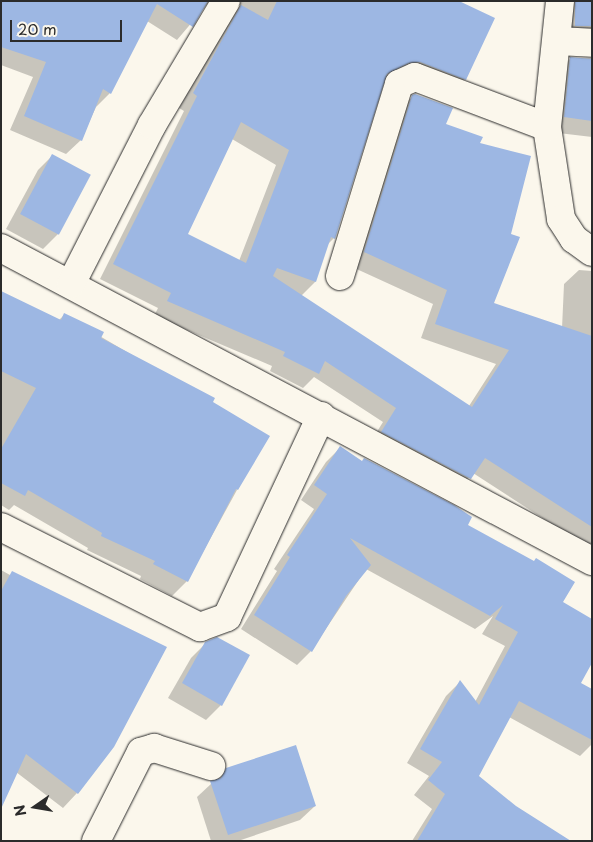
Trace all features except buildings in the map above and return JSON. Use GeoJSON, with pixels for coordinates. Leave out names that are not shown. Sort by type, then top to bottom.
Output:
{"type":"FeatureCollection","features":[{"type":"Feature","properties":{"kind":"street"},"geometry":{"type":"LineString","coordinates":[[71,284],[152,125],[226,1]]}},
{"type":"Feature","properties":{"kind":"street"},"geometry":{"type":"LineString","coordinates":[[560,1],[547,127],[562,219],[574,239],[592,252]]}},
{"type":"Feature","properties":{"kind":"street"},"geometry":{"type":"LineString","coordinates":[[557,41],[592,43]]}},
{"type":"Feature","properties":{"kind":"street"},"geometry":{"type":"LineString","coordinates":[[340,276],[399,84],[406,79],[414,77],[547,127]]}},
{"type":"Feature","properties":{"kind":"street"},"geometry":{"type":"LineString","coordinates":[[1,248],[592,561]]}},
{"type":"Feature","properties":{"kind":"street"},"geometry":{"type":"LineString","coordinates":[[1,527],[200,628],[227,617],[321,416]]}},
{"type":"Feature","properties":{"kind":"street"},"geometry":{"type":"LineString","coordinates":[[96,841],[141,752],[154,748],[211,766]]}}]}
